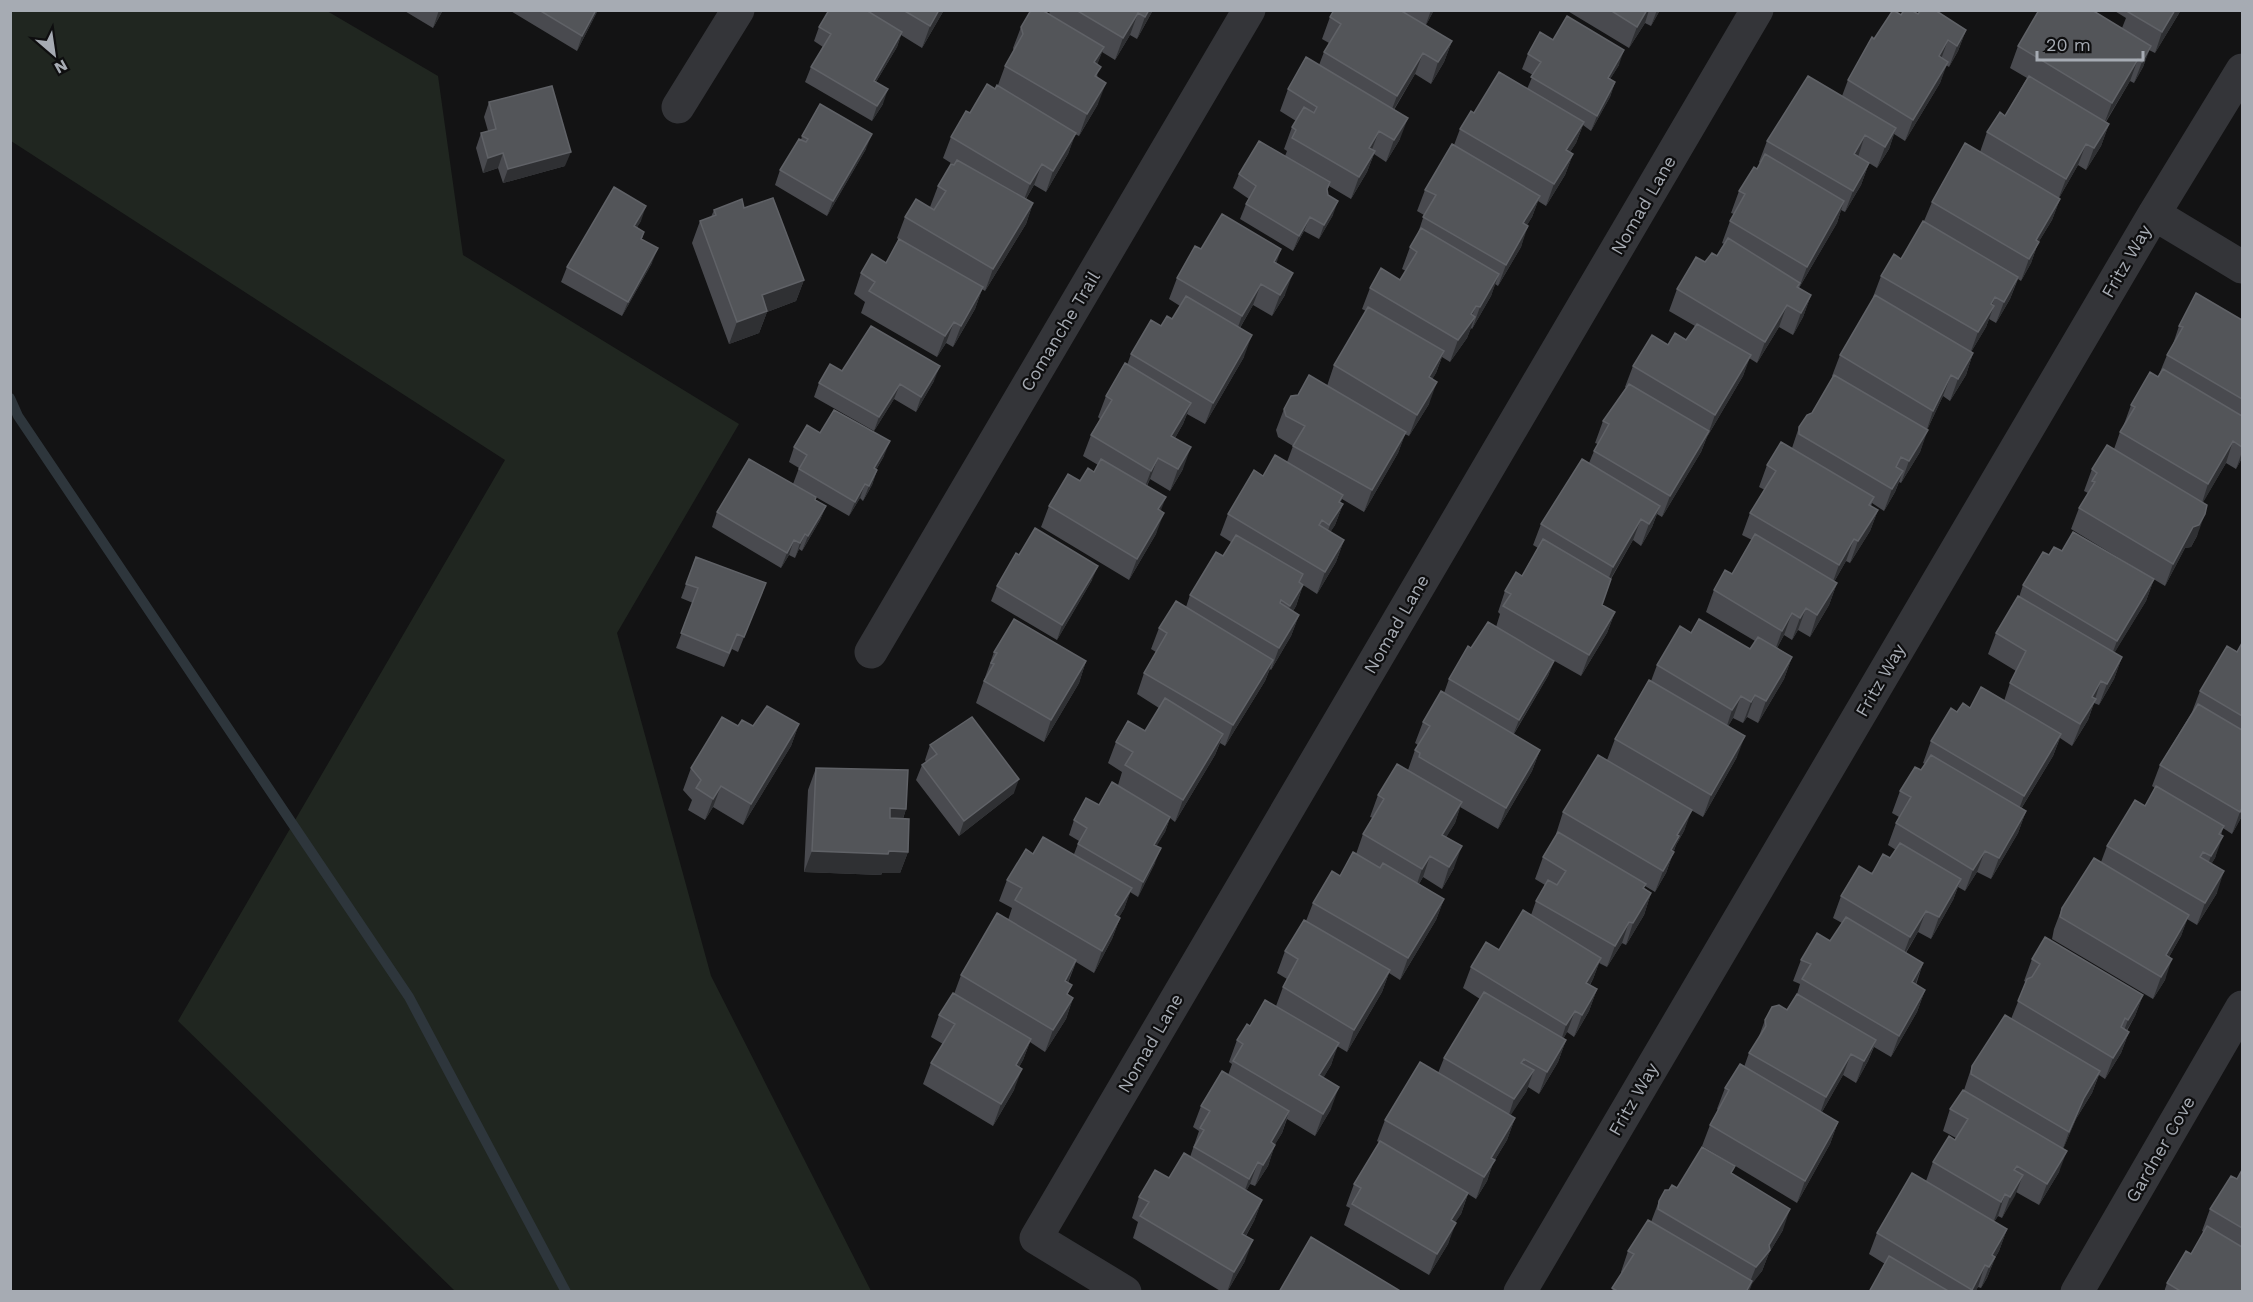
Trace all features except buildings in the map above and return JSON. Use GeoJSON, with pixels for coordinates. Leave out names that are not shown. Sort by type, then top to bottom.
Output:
{"type":"FeatureCollection","features":[{"type":"Feature","properties":{"kind":"street"},"geometry":{"type":"LineString","coordinates":[[678,107],[738,10]]}},
{"type":"Feature","properties":{"kind":"street","name":"Comanche Trail"},"geometry":{"type":"LineString","coordinates":[[871,652],[1249,10]]}},
{"type":"Feature","properties":{"kind":"street","name":"Nomad Lane"},"geometry":{"type":"LineString","coordinates":[[1125,1292],[1036,1238],[1757,10]]}},
{"type":"Feature","properties":{"kind":"street","name":"Fritz Way"},"geometry":{"type":"LineString","coordinates":[[1520,1292],[2154,214],[2242,70]]}},
{"type":"Feature","properties":{"kind":"street"},"geometry":{"type":"LineString","coordinates":[[2154,214],[2242,267]]}},
{"type":"Feature","properties":{"kind":"street","name":"Gardner Cove"},"geometry":{"type":"LineString","coordinates":[[2077,1292],[2242,1007]]}},
{"type":"Feature","properties":{"kind":"shaded area"},"geometry":{"type":"Polygon","coordinates":[[[10,11],[327,11],[438,76],[463,255],[739,424],[617,633],[711,976],[871,1291],[455,1291],[178,1021],[505,460],[11,141],[10,11]]]}},
{"type":"Feature","properties":{"kind":"waterway"},"geometry":{"type":"LineString","coordinates":[[10,398],[18,416],[409,997],[566,1292]]}}]}
